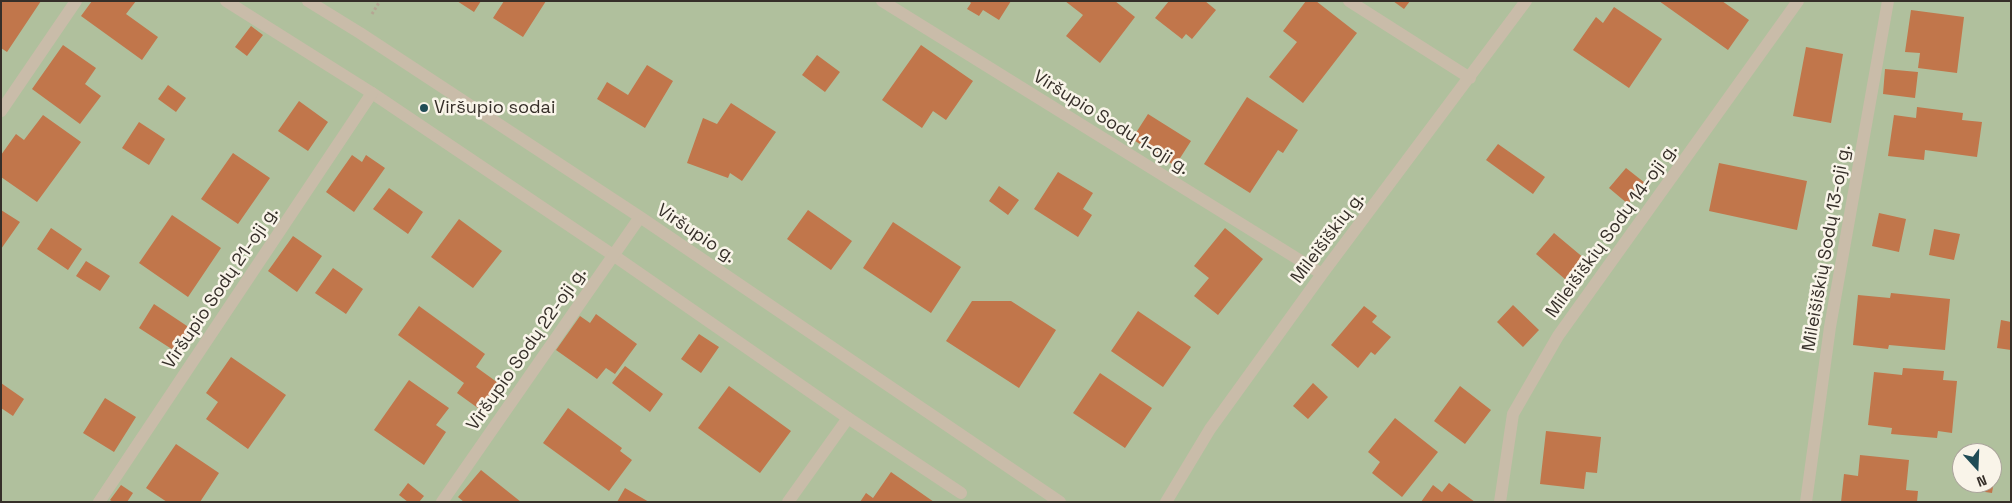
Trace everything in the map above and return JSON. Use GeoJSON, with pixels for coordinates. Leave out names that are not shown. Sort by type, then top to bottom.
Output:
{"type":"FeatureCollection","features":[{"type":"Feature","properties":{"kind":"street"},"geometry":{"type":"LineString","coordinates":[[1,111],[76,1]]}},
{"type":"Feature","properties":{"kind":"street"},"geometry":{"type":"LineString","coordinates":[[226,1],[372,93],[961,493]]}},
{"type":"Feature","properties":{"kind":"street","name":"Viršupio g."},"geometry":{"type":"LineString","coordinates":[[308,1],[360,33],[640,217],[1060,502]]}},
{"type":"Feature","properties":{"kind":"street","name":"Viršupio Sodų 1-oji g."},"geometry":{"type":"LineString","coordinates":[[882,1],[1322,274]]}},
{"type":"Feature","properties":{"kind":"street"},"geometry":{"type":"LineString","coordinates":[[1348,1],[1470,78]]}},
{"type":"Feature","properties":{"kind":"street","name":"Mileišiškių g."},"geometry":{"type":"LineString","coordinates":[[1166,502],[1210,429],[1322,274],[1526,1]]}},
{"type":"Feature","properties":{"kind":"street","name":"Mileišiškių Sodų 14-oji g."},"geometry":{"type":"LineString","coordinates":[[1500,502],[1513,414],[1558,336],[1798,1]]}},
{"type":"Feature","properties":{"kind":"street","name":"Mileišiškių Sodų 13-oji g."},"geometry":{"type":"LineString","coordinates":[[1806,502],[1830,327],[1888,1]]}},
{"type":"Feature","properties":{"kind":"street","name":"Viršupio Sodų 21-oji g."},"geometry":{"type":"LineString","coordinates":[[99,502],[372,93]]}},
{"type":"Feature","properties":{"kind":"street","name":"Viršupio Sodų 22-oji g."},"geometry":{"type":"LineString","coordinates":[[442,502],[640,217]]}},
{"type":"Feature","properties":{"kind":"street"},"geometry":{"type":"LineString","coordinates":[[788,502],[848,418]]}},
{"type":"Feature","properties":{"kind":"green space"},"geometry":{"type":"Polygon","coordinates":[[[1,1],[2011,1],[2011,502],[1,502],[1,1]]]}},
{"type":"Feature","properties":{"kind":"building"},"geometry":{"type":"Polygon","coordinates":[[[1,1],[41,1],[7,52],[1,48],[1,1]]]}},
{"type":"Feature","properties":{"kind":"building"},"geometry":{"type":"Polygon","coordinates":[[[92,1],[136,1],[126,14],[158,37],[142,60],[81,16],[92,1]]]}},
{"type":"Feature","properties":{"kind":"building"},"geometry":{"type":"Polygon","coordinates":[[[457,1],[481,1],[474,12],[457,1]]]}},
{"type":"Feature","properties":{"kind":"building"},"geometry":{"type":"Polygon","coordinates":[[[504,1],[546,1],[523,37],[493,18],[504,1]]]}},
{"type":"Feature","properties":{"kind":"building"},"geometry":{"type":"Polygon","coordinates":[[[969,1],[1011,1],[999,20],[983,10],[979,16],[967,9],[971,3],[969,1]]]}},
{"type":"Feature","properties":{"kind":"building"},"geometry":{"type":"Polygon","coordinates":[[[1065,1],[1115,1],[1135,17],[1100,63],[1066,36],[1083,15],[1065,1]]]}},
{"type":"Feature","properties":{"kind":"building"},"geometry":{"type":"Polygon","coordinates":[[[1169,1],[1205,1],[1216,10],[1192,39],[1186,34],[1182,39],[1155,18],[1169,1]]]}},
{"type":"Feature","properties":{"kind":"building"},"geometry":{"type":"Polygon","coordinates":[[[1306,1],[1316,1],[1357,33],[1303,103],[1269,77],[1297,42],[1283,31],[1306,1]]]}},
{"type":"Feature","properties":{"kind":"building"},"geometry":{"type":"Polygon","coordinates":[[[1393,1],[1410,1],[1404,9],[1393,1]]]}},
{"type":"Feature","properties":{"kind":"building"},"geometry":{"type":"Polygon","coordinates":[[[1659,1],[1722,1],[1749,20],[1728,50],[1659,1]]]}},
{"type":"Feature","properties":{"kind":"building"},"geometry":{"type":"Polygon","coordinates":[[[1614,7],[1662,39],[1629,88],[1573,50],[1596,17],[1603,23],[1614,7]]]}},
{"type":"Feature","properties":{"kind":"building"},"geometry":{"type":"Polygon","coordinates":[[[1911,10],[1964,17],[1957,73],[1918,68],[1920,53],[1905,52],[1911,10]]]}},
{"type":"Feature","properties":{"kind":"building"},"geometry":{"type":"Polygon","coordinates":[[[251,26],[263,35],[247,56],[235,47],[251,26]]]}},
{"type":"Feature","properties":{"kind":"building"},"geometry":{"type":"Polygon","coordinates":[[[63,45],[96,68],[85,84],[101,96],[80,124],[32,89],[63,45]]]}},
{"type":"Feature","properties":{"kind":"building"},"geometry":{"type":"Polygon","coordinates":[[[921,45],[973,81],[946,120],[933,111],[922,128],[882,100],[921,45]]]}},
{"type":"Feature","properties":{"kind":"building"},"geometry":{"type":"Polygon","coordinates":[[[1806,47],[1843,54],[1831,123],[1793,116],[1806,47]]]}},
{"type":"Feature","properties":{"kind":"building"},"geometry":{"type":"Polygon","coordinates":[[[817,55],[840,72],[825,92],[802,75],[817,55]]]}},
{"type":"Feature","properties":{"kind":"building"},"geometry":{"type":"Polygon","coordinates":[[[647,65],[673,81],[645,128],[597,99],[607,82],[628,95],[647,65]]]}},
{"type":"Feature","properties":{"kind":"building"},"geometry":{"type":"Polygon","coordinates":[[[1885,69],[1918,72],[1915,98],[1883,94],[1885,69]]]}},
{"type":"Feature","properties":{"kind":"building"},"geometry":{"type":"Polygon","coordinates":[[[168,85],[186,98],[176,112],[158,99],[168,85]]]}},
{"type":"Feature","properties":{"kind":"building"},"geometry":{"type":"Polygon","coordinates":[[[1247,97],[1298,130],[1283,153],[1278,150],[1250,193],[1204,164],[1247,97]]]}},
{"type":"Feature","properties":{"kind":"building"},"geometry":{"type":"Polygon","coordinates":[[[299,101],[328,122],[308,151],[278,131],[299,101]]]}},
{"type":"Feature","properties":{"kind":"building"},"geometry":{"type":"Polygon","coordinates":[[[731,103],[776,132],[742,181],[730,173],[728,178],[687,163],[703,118],[717,124],[731,103]]]}},
{"type":"Feature","properties":{"kind":"building"},"geometry":{"type":"Polygon","coordinates":[[[1917,107],[1963,113],[1962,120],[1982,122],[1977,157],[1925,150],[1924,160],[1888,156],[1894,115],[1916,118],[1917,107]]]}},
{"type":"Feature","properties":{"kind":"building"},"geometry":{"type":"Polygon","coordinates":[[[1148,114],[1191,141],[1175,166],[1132,139],[1148,114]]]}},
{"type":"Feature","properties":{"kind":"building"},"geometry":{"type":"Polygon","coordinates":[[[43,115],[81,142],[37,202],[1,177],[1,155],[16,134],[24,140],[43,115]]]}},
{"type":"Feature","properties":{"kind":"building"},"geometry":{"type":"Polygon","coordinates":[[[139,122],[165,139],[149,165],[122,148],[139,122]]]}},
{"type":"Feature","properties":{"kind":"building"},"geometry":{"type":"Polygon","coordinates":[[[1498,144],[1545,177],[1533,194],[1486,160],[1498,144]]]}},
{"type":"Feature","properties":{"kind":"building"},"geometry":{"type":"Polygon","coordinates":[[[233,153],[270,178],[238,224],[201,199],[233,153]]]}},
{"type":"Feature","properties":{"kind":"building"},"geometry":{"type":"Polygon","coordinates":[[[352,155],[362,162],[366,155],[385,168],[354,212],[326,192],[352,155]]]}},
{"type":"Feature","properties":{"kind":"building"},"geometry":{"type":"Polygon","coordinates":[[[1719,163],[1807,181],[1797,230],[1709,211],[1719,163]]]}},
{"type":"Feature","properties":{"kind":"building"},"geometry":{"type":"Polygon","coordinates":[[[1626,168],[1645,183],[1628,204],[1609,188],[1626,168]]]}},
{"type":"Feature","properties":{"kind":"building"},"geometry":{"type":"Polygon","coordinates":[[[1058,172],[1093,193],[1083,209],[1092,215],[1078,237],[1034,209],[1058,172]]]}},
{"type":"Feature","properties":{"kind":"building"},"geometry":{"type":"Polygon","coordinates":[[[999,186],[1019,200],[1008,215],[989,201],[999,186]]]}},
{"type":"Feature","properties":{"kind":"building"},"geometry":{"type":"Polygon","coordinates":[[[389,188],[423,212],[408,234],[373,209],[389,188]]]}},
{"type":"Feature","properties":{"kind":"building"},"geometry":{"type":"Polygon","coordinates":[[[1,210],[20,222],[1,249],[1,210]]]}},
{"type":"Feature","properties":{"kind":"building"},"geometry":{"type":"Polygon","coordinates":[[[808,210],[852,241],[831,270],[787,239],[808,210]]]}},
{"type":"Feature","properties":{"kind":"building"},"geometry":{"type":"Polygon","coordinates":[[[1879,213],[1906,219],[1899,252],[1872,246],[1879,213]]]}},
{"type":"Feature","properties":{"kind":"building"},"geometry":{"type":"Polygon","coordinates":[[[172,215],[221,248],[188,297],[139,263],[172,215]]]}},
{"type":"Feature","properties":{"kind":"building"},"geometry":{"type":"Polygon","coordinates":[[[459,219],[502,251],[473,288],[431,257],[459,219]]]}},
{"type":"Feature","properties":{"kind":"building"},"geometry":{"type":"Polygon","coordinates":[[[893,222],[961,267],[931,313],[863,268],[893,222]]]}},
{"type":"Feature","properties":{"kind":"building"},"geometry":{"type":"Polygon","coordinates":[[[51,228],[82,249],[68,270],[37,249],[51,228]]]}},
{"type":"Feature","properties":{"kind":"building"},"geometry":{"type":"Polygon","coordinates":[[[1225,228],[1263,259],[1218,315],[1194,296],[1209,278],[1194,266],[1225,228]]]}},
{"type":"Feature","properties":{"kind":"building"},"geometry":{"type":"Polygon","coordinates":[[[1934,229],[1960,234],[1954,260],[1929,255],[1934,229]]]}},
{"type":"Feature","properties":{"kind":"building"},"geometry":{"type":"Polygon","coordinates":[[[1554,233],[1585,259],[1566,280],[1536,254],[1554,233]]]}},
{"type":"Feature","properties":{"kind":"building"},"geometry":{"type":"Polygon","coordinates":[[[293,236],[322,256],[297,292],[268,271],[293,236]]]}},
{"type":"Feature","properties":{"kind":"building"},"geometry":{"type":"Polygon","coordinates":[[[86,261],[110,276],[100,291],[76,276],[86,261]]]}},
{"type":"Feature","properties":{"kind":"building"},"geometry":{"type":"Polygon","coordinates":[[[333,268],[363,289],[346,314],[315,293],[333,268]]]}},
{"type":"Feature","properties":{"kind":"building"},"geometry":{"type":"Polygon","coordinates":[[[1891,293],[1950,299],[1945,350],[1889,345],[1888,349],[1853,345],[1858,295],[1890,298],[1891,293]]]}},
{"type":"Feature","properties":{"kind":"building"},"geometry":{"type":"Polygon","coordinates":[[[972,301],[1011,301],[1056,330],[1019,388],[946,341],[972,301]]]}},
{"type":"Feature","properties":{"kind":"building"},"geometry":{"type":"Polygon","coordinates":[[[154,304],[196,332],[181,355],[139,328],[154,304]]]}},
{"type":"Feature","properties":{"kind":"building"},"geometry":{"type":"Polygon","coordinates":[[[1513,305],[1539,330],[1523,347],[1497,322],[1513,305]]]}},
{"type":"Feature","properties":{"kind":"building"},"geometry":{"type":"Polygon","coordinates":[[[419,306],[485,354],[476,367],[501,385],[482,411],[457,393],[464,383],[398,335],[419,306]]]}},
{"type":"Feature","properties":{"kind":"building"},"geometry":{"type":"Polygon","coordinates":[[[1364,306],[1377,316],[1372,322],[1391,337],[1375,355],[1371,352],[1358,368],[1331,345],[1364,306]]]}},
{"type":"Feature","properties":{"kind":"building"},"geometry":{"type":"Polygon","coordinates":[[[1138,311],[1191,347],[1163,387],[1111,351],[1138,311]]]}},
{"type":"Feature","properties":{"kind":"building"},"geometry":{"type":"Polygon","coordinates":[[[596,314],[637,344],[615,374],[606,368],[597,379],[556,350],[580,316],[590,323],[596,314]]]}},
{"type":"Feature","properties":{"kind":"building"},"geometry":{"type":"Polygon","coordinates":[[[2001,320],[2011,322],[2011,350],[1997,348],[2001,320]]]}},
{"type":"Feature","properties":{"kind":"building"},"geometry":{"type":"Polygon","coordinates":[[[699,334],[719,347],[701,373],[681,359],[699,334]]]}},
{"type":"Feature","properties":{"kind":"building"},"geometry":{"type":"Polygon","coordinates":[[[231,357],[286,395],[248,449],[206,419],[218,402],[206,393],[231,357]]]}},
{"type":"Feature","properties":{"kind":"building"},"geometry":{"type":"Polygon","coordinates":[[[625,366],[663,394],[650,412],[612,383],[625,366]]]}},
{"type":"Feature","properties":{"kind":"building"},"geometry":{"type":"Polygon","coordinates":[[[1903,368],[1944,371],[1943,380],[1957,381],[1952,433],[1938,431],[1937,438],[1891,434],[1892,428],[1868,425],[1874,372],[1902,375],[1903,368]]]}},
{"type":"Feature","properties":{"kind":"building"},"geometry":{"type":"Polygon","coordinates":[[[1100,373],[1152,408],[1125,448],[1073,413],[1100,373]]]}},
{"type":"Feature","properties":{"kind":"building"},"geometry":{"type":"Polygon","coordinates":[[[409,380],[449,408],[436,425],[446,432],[424,465],[374,430],[409,380]]]}},
{"type":"Feature","properties":{"kind":"building"},"geometry":{"type":"Polygon","coordinates":[[[1,383],[24,399],[13,416],[1,408],[1,383]]]}},
{"type":"Feature","properties":{"kind":"building"},"geometry":{"type":"Polygon","coordinates":[[[1313,383],[1328,397],[1308,419],[1293,406],[1313,383]]]}},
{"type":"Feature","properties":{"kind":"building"},"geometry":{"type":"Polygon","coordinates":[[[729,386],[791,431],[760,473],[698,428],[729,386]]]}},
{"type":"Feature","properties":{"kind":"building"},"geometry":{"type":"Polygon","coordinates":[[[1460,386],[1491,410],[1465,444],[1434,421],[1460,386]]]}},
{"type":"Feature","properties":{"kind":"building"},"geometry":{"type":"Polygon","coordinates":[[[105,398],[136,417],[114,452],[83,433],[105,398]]]}},
{"type":"Feature","properties":{"kind":"building"},"geometry":{"type":"Polygon","coordinates":[[[568,408],[622,448],[620,451],[632,460],[609,491],[543,443],[568,408]]]}},
{"type":"Feature","properties":{"kind":"building"},"geometry":{"type":"Polygon","coordinates":[[[1395,418],[1438,452],[1402,497],[1372,473],[1380,462],[1368,452],[1395,418]]]}},
{"type":"Feature","properties":{"kind":"building"},"geometry":{"type":"Polygon","coordinates":[[[1546,431],[1601,437],[1597,473],[1586,472],[1584,489],[1540,484],[1546,431]]]}},
{"type":"Feature","properties":{"kind":"building"},"geometry":{"type":"Polygon","coordinates":[[[176,444],[219,473],[200,502],[167,502],[146,488],[176,444]]]}},
{"type":"Feature","properties":{"kind":"building"},"geometry":{"type":"Polygon","coordinates":[[[1860,455],[1909,460],[1906,490],[1918,491],[1917,502],[1841,502],[1844,474],[1858,476],[1860,455]]]}},
{"type":"Feature","properties":{"kind":"building"},"geometry":{"type":"Polygon","coordinates":[[[481,470],[521,502],[464,502],[458,497],[481,470]]]}},
{"type":"Feature","properties":{"kind":"building"},"geometry":{"type":"Polygon","coordinates":[[[891,472],[934,502],[860,502],[866,493],[873,498],[891,472]]]}},
{"type":"Feature","properties":{"kind":"building"},"geometry":{"type":"Polygon","coordinates":[[[408,483],[424,496],[419,502],[408,502],[399,495],[408,483]]]}},
{"type":"Feature","properties":{"kind":"building"},"geometry":{"type":"Polygon","coordinates":[[[1449,483],[1475,502],[1421,502],[1433,485],[1442,492],[1449,483]]]}},
{"type":"Feature","properties":{"kind":"building"},"geometry":{"type":"Polygon","coordinates":[[[121,485],[133,493],[127,502],[113,502],[110,500],[121,485]]]}},
{"type":"Feature","properties":{"kind":"building"},"geometry":{"type":"Polygon","coordinates":[[[625,488],[649,502],[617,502],[625,488]]]}},
{"type":"Feature","properties":{"kind":"place","name":"Viršupio sodai"},"geometry":{"type":"Point","coordinates":[424,108]}}]}
